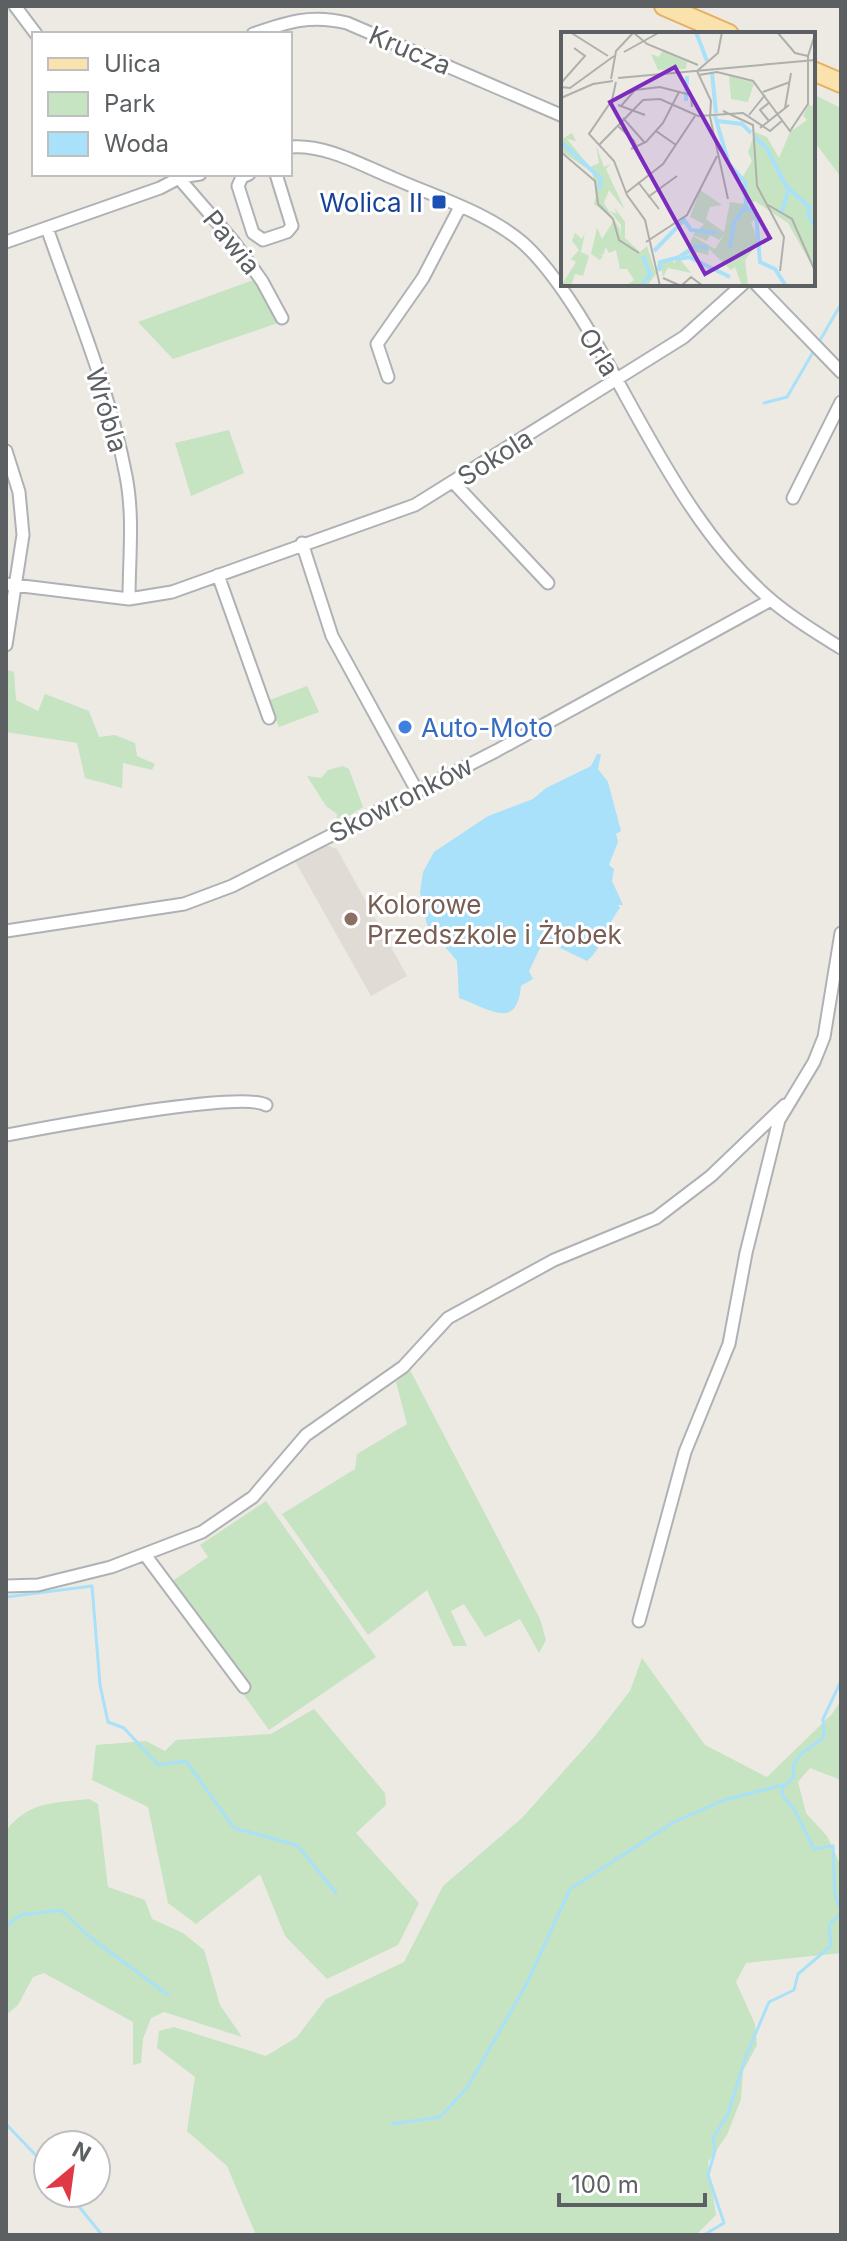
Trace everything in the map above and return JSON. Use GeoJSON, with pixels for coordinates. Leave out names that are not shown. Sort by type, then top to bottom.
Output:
{"type":"FeatureCollection","features":[{"type":"Feature","properties":{"kind":"main road"},"geometry":{"type":"LineString","coordinates":[[664,6],[724,32]]}},
{"type":"Feature","properties":{"kind":"main road"},"geometry":{"type":"LineString","coordinates":[[815,72],[841,83]]}},
{"type":"Feature","properties":{"kind":"street"},"geometry":{"type":"LineString","coordinates":[[15,6],[34,32]]}},
{"type":"Feature","properties":{"kind":"street","name":"Krucza"},"geometry":{"type":"LineString","coordinates":[[259,32],[300,18],[322,17],[347,23],[561,115]]}},
{"type":"Feature","properties":{"kind":"street","name":"Orla"},"geometry":{"type":"LineString","coordinates":[[292,147],[330,152],[496,224],[522,243],[544,266],[618,381],[666,465],[719,544],[771,600],[841,648]]}},
{"type":"Feature","properties":{"kind":"street"},"geometry":{"type":"LineString","coordinates":[[6,242],[177,176]]}},
{"type":"Feature","properties":{"kind":"street","name":"Pawia"},"geometry":{"type":"LineString","coordinates":[[177,176],[234,242],[262,281],[282,318]]}},
{"type":"Feature","properties":{"kind":"street"},"geometry":{"type":"LineString","coordinates":[[244,176],[238,186],[253,233],[263,240],[287,232],[292,226],[277,176]]}},
{"type":"Feature","properties":{"kind":"street"},"geometry":{"type":"LineString","coordinates":[[388,377],[377,344],[423,278],[460,207]]}},
{"type":"Feature","properties":{"kind":"street","name":"Wróbla"},"geometry":{"type":"LineString","coordinates":[[47,228],[86,338],[126,478],[131,520],[129,599]]}},
{"type":"Feature","properties":{"kind":"street","name":"Sokola"},"geometry":{"type":"LineString","coordinates":[[11,584],[129,599],[172,592],[415,505],[684,337],[741,286]]}},
{"type":"Feature","properties":{"kind":"street"},"geometry":{"type":"LineString","coordinates":[[758,286],[841,372]]}},
{"type":"Feature","properties":{"kind":"street"},"geometry":{"type":"LineString","coordinates":[[793,498],[841,402]]}},
{"type":"Feature","properties":{"kind":"street"},"geometry":{"type":"LineString","coordinates":[[6,451],[23,514],[11,584],[6,645]]}},
{"type":"Feature","properties":{"kind":"street"},"geometry":{"type":"LineString","coordinates":[[454,483],[548,583]]}},
{"type":"Feature","properties":{"kind":"street"},"geometry":{"type":"LineString","coordinates":[[302,543],[332,636],[417,791]]}},
{"type":"Feature","properties":{"kind":"street"},"geometry":{"type":"LineString","coordinates":[[218,575],[269,718]]}},
{"type":"Feature","properties":{"kind":"street","name":"Skowronków"},"geometry":{"type":"LineString","coordinates":[[6,931],[184,904],[232,886],[496,751],[771,600]]}},
{"type":"Feature","properties":{"kind":"street"},"geometry":{"type":"LineString","coordinates":[[6,1586],[38,1585],[146,1556],[202,1532],[253,1497],[306,1435],[403,1367],[448,1318],[554,1260],[656,1218],[711,1176],[785,1105],[814,1062],[826,1029],[841,933]]}},
{"type":"Feature","properties":{"kind":"street"},"geometry":{"type":"LineString","coordinates":[[6,1135],[182,1107],[248,1101],[266,1105]]}},
{"type":"Feature","properties":{"kind":"street"},"geometry":{"type":"LineString","coordinates":[[639,1621],[685,1452],[729,1344],[746,1253],[785,1105]]}},
{"type":"Feature","properties":{"kind":"street"},"geometry":{"type":"LineString","coordinates":[[146,1556],[244,1687]]}},
{"type":"Feature","properties":{"kind":"shaded area","name":"Kolorowe Przedszkole i Żłobek"},"geometry":{"type":"Polygon","coordinates":[[[327,845],[337,849],[407,976],[371,996],[295,861],[327,845]]]}},
{"type":"Feature","properties":{"kind":"green space"},"geometry":{"type":"Polygon","coordinates":[[[815,95],[841,108],[841,177],[815,143],[815,95]]]}},
{"type":"Feature","properties":{"kind":"green space"},"geometry":{"type":"Polygon","coordinates":[[[256,279],[278,323],[173,359],[138,322],[256,279]]]}},
{"type":"Feature","properties":{"kind":"green space"},"geometry":{"type":"Polygon","coordinates":[[[229,430],[244,473],[191,496],[175,443],[229,430]]]}},
{"type":"Feature","properties":{"kind":"green space"},"geometry":{"type":"Polygon","coordinates":[[[7,670],[14,672],[16,700],[38,711],[45,694],[89,711],[99,737],[115,735],[135,743],[137,756],[155,764],[152,770],[123,763],[122,788],[85,778],[77,743],[6,732],[7,670]]]}},
{"type":"Feature","properties":{"kind":"green space"},"geometry":{"type":"Polygon","coordinates":[[[307,686],[319,712],[279,727],[267,701],[307,686]]]}},
{"type":"Feature","properties":{"kind":"green space"},"geometry":{"type":"Polygon","coordinates":[[[343,766],[349,769],[363,807],[336,824],[337,814],[326,806],[307,776],[321,778],[328,770],[343,766]]]}},
{"type":"Feature","properties":{"kind":"green space"},"geometry":{"type":"Polygon","coordinates":[[[410,1370],[540,1619],[546,1640],[539,1653],[520,1619],[485,1637],[464,1604],[451,1611],[467,1646],[453,1646],[427,1590],[368,1635],[282,1514],[355,1469],[357,1454],[407,1424],[396,1382],[410,1370]]]}},
{"type":"Feature","properties":{"kind":"green space"},"geometry":{"type":"Polygon","coordinates":[[[266,1501],[376,1657],[269,1730],[165,1586],[208,1557],[200,1545],[266,1501]]]}},
{"type":"Feature","properties":{"kind":"green space"},"geometry":{"type":"Polygon","coordinates":[[[642,1658],[705,1745],[767,1777],[832,1714],[841,1700],[841,1780],[810,1768],[798,1782],[806,1813],[827,1836],[841,1866],[841,1953],[746,1963],[736,1982],[755,2024],[757,2045],[743,2071],[741,2099],[727,2135],[708,2162],[716,2215],[696,2235],[256,2235],[227,2166],[187,2131],[195,2077],[157,2048],[159,2031],[174,2027],[266,2056],[297,2037],[326,1999],[404,1962],[443,1886],[522,1818],[595,1736],[630,1691],[642,1658]]]}},
{"type":"Feature","properties":{"kind":"green space"},"geometry":{"type":"Polygon","coordinates":[[[314,1709],[385,1793],[386,1805],[356,1833],[419,1903],[398,1945],[327,1979],[285,1936],[260,1874],[196,1924],[168,1903],[148,1807],[92,1780],[96,1745],[146,1741],[165,1751],[176,1740],[271,1734],[314,1709]]]}},
{"type":"Feature","properties":{"kind":"green space"},"geometry":{"type":"Polygon","coordinates":[[[89,1799],[98,1804],[108,1887],[145,1900],[152,1919],[183,1933],[204,1950],[220,2005],[242,2037],[164,2012],[151,2018],[143,2039],[141,2063],[133,2065],[133,2022],[44,1973],[33,1977],[18,2005],[6,2015],[6,1831],[23,1814],[43,1805],[89,1799]]]}},
{"type":"Feature","properties":{"kind":"water"},"geometry":{"type":"Polygon","coordinates":[[[597,754],[601,754],[598,769],[608,782],[621,831],[616,834],[618,842],[609,865],[614,869],[612,881],[623,905],[618,905],[620,908],[601,943],[587,961],[550,943],[542,944],[529,971],[533,979],[521,986],[514,1009],[507,1013],[490,1011],[459,998],[457,961],[427,925],[420,892],[423,872],[434,852],[488,816],[533,799],[546,788],[591,766],[597,754]]]}},
{"type":"Feature","properties":{"kind":"waterway"},"geometry":{"type":"LineString","coordinates":[[764,403],[787,397],[841,304]]}},
{"type":"Feature","properties":{"kind":"waterway"},"geometry":{"type":"LineString","coordinates":[[6,1597],[92,1586],[100,1685],[108,1722],[124,1728],[158,1765],[186,1761],[234,1828],[297,1845],[336,1893]]}},
{"type":"Feature","properties":{"kind":"waterway"},"geometry":{"type":"LineString","coordinates":[[841,1681],[823,1719],[824,1737],[801,1754],[793,1766],[794,1777],[783,1787],[782,1795],[794,1809],[814,1849],[833,1846],[835,1895],[841,1911]]}},
{"type":"Feature","properties":{"kind":"waterway"},"geometry":{"type":"LineString","coordinates":[[392,2124],[440,2117],[467,2088],[526,1985],[570,1889],[674,1822],[724,1800],[783,1785]]}},
{"type":"Feature","properties":{"kind":"waterway"},"geometry":{"type":"LineString","coordinates":[[6,1926],[21,1915],[61,1910],[91,1938],[168,1995]]}},
{"type":"Feature","properties":{"kind":"waterway"},"geometry":{"type":"LineString","coordinates":[[704,2235],[724,2223],[708,2175],[715,2151],[713,2138],[728,2114],[746,2056],[769,2002],[794,1990],[798,1974],[831,1946],[829,1925],[841,1913]]}},
{"type":"Feature","properties":{"kind":"waterway"},"geometry":{"type":"LineString","coordinates":[[6,2124],[32,2151]]}},
{"type":"Feature","properties":{"kind":"waterway"},"geometry":{"type":"LineString","coordinates":[[81,2209],[102,2235]]}},
{"type":"Feature","properties":{"kind":"place","name":"Wolica II"},"geometry":{"type":"Point","coordinates":[439,202]}},
{"type":"Feature","properties":{"kind":"place","name":"Auto-Moto"},"geometry":{"type":"Point","coordinates":[405,727]}},
{"type":"Feature","properties":{"kind":"place","name":"Kolorowe Przedszkole i Żłobek"},"geometry":{"type":"Point","coordinates":[351,919]}}]}
